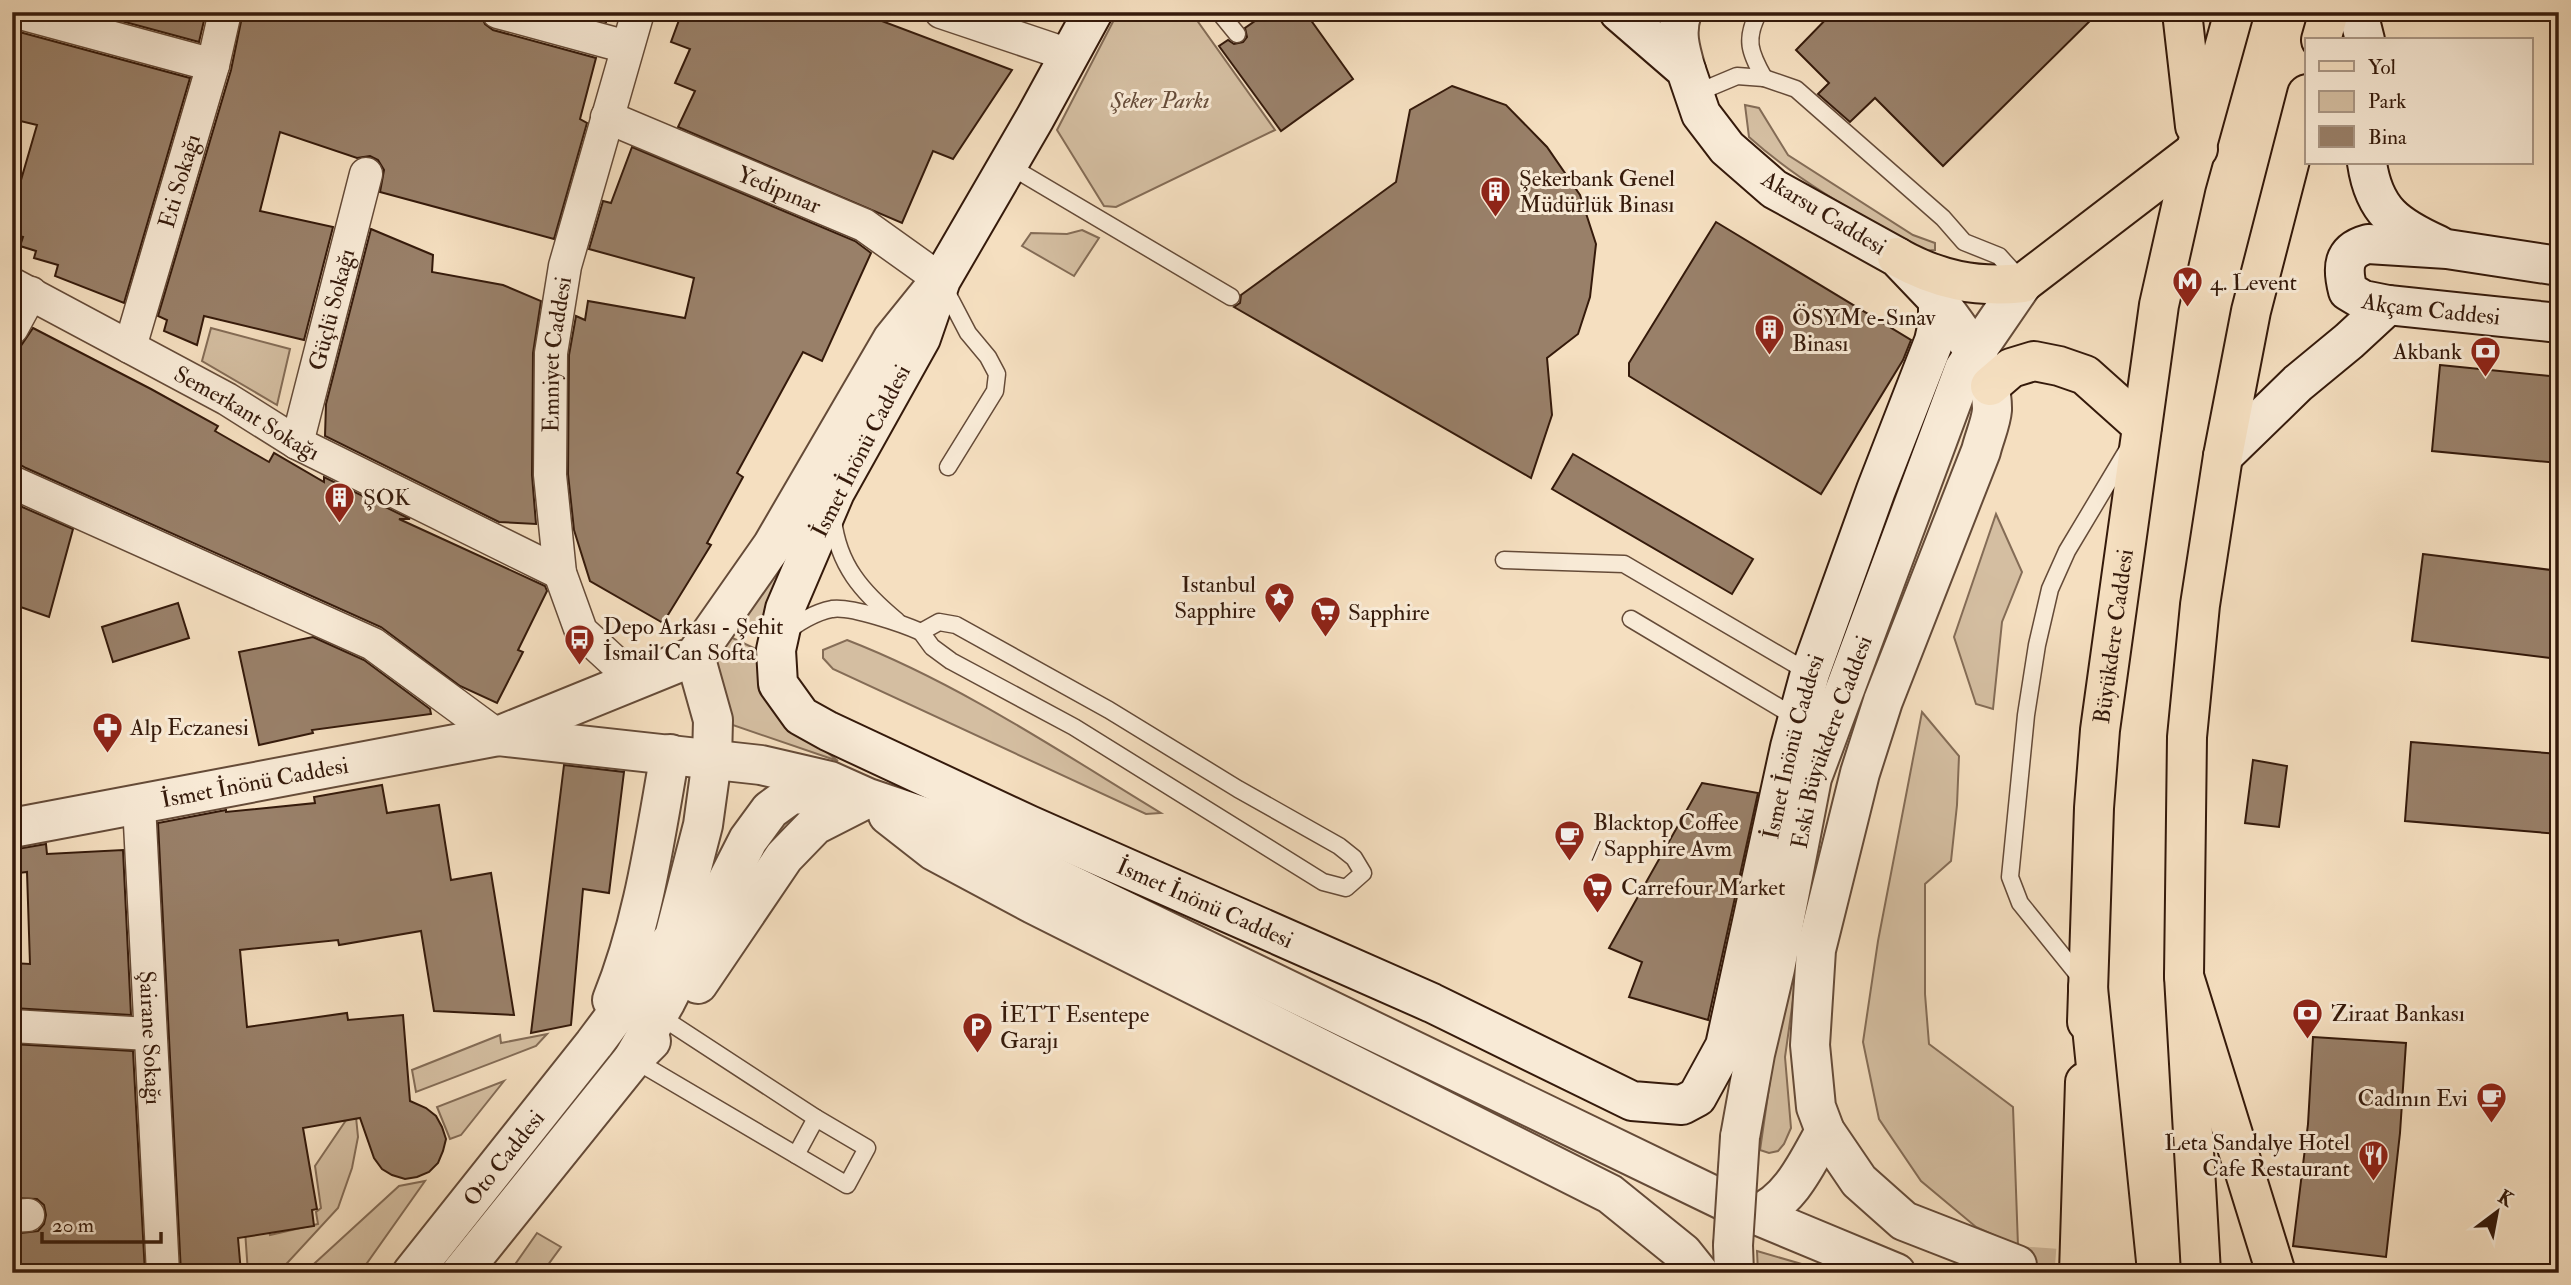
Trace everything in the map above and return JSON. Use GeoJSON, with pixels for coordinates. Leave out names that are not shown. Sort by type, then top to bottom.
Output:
{"type":"FeatureCollection","features":[{"type":"Feature","properties":{"kind":"main road"},"geometry":{"type":"LineString","coordinates":[[1897,257],[1940,278],[2000,286],[2024,284],[2197,149],[2182,12]]}},
{"type":"Feature","properties":{"kind":"main road","name":"Büyükdere Caddesi"},"geometry":{"type":"LineString","coordinates":[[2079,1273],[2094,808],[2100,730],[2159,305],[2170,253],[2234,12]]}},
{"type":"Feature","properties":{"kind":"main road"},"geometry":{"type":"LineString","coordinates":[[2322,38],[2329,12]]}},
{"type":"Feature","properties":{"kind":"main road"},"geometry":{"type":"LineString","coordinates":[[2201,1273],[2184,976],[2187,737],[2200,605],[2223,456],[2251,311],[2305,102]]}},
{"type":"Feature","properties":{"kind":"main road"},"geometry":{"type":"LineString","coordinates":[[1982,370],[2011,368],[2034,360],[2085,375],[2142,426]]}},
{"type":"Feature","properties":{"kind":"main road"},"geometry":{"type":"LineString","coordinates":[[2184,976],[2276,1273]]}},
{"type":"Feature","properties":{"kind":"main road"},"geometry":{"type":"LineString","coordinates":[[2088,988],[2117,1273]]}},
{"type":"Feature","properties":{"kind":"street"},"geometry":{"type":"LineString","coordinates":[[17,12],[213,65]]}},
{"type":"Feature","properties":{"kind":"street","name":"Eti Sokağı"},"geometry":{"type":"LineString","coordinates":[[130,347],[213,65],[225,12]]}},
{"type":"Feature","properties":{"kind":"street"},"geometry":{"type":"LineString","coordinates":[[498,12],[627,47]]}},
{"type":"Feature","properties":{"kind":"street","name":"Emniyet Caddesi"},"geometry":{"type":"LineString","coordinates":[[633,680],[581,631],[560,573],[550,475],[551,353],[565,266],[638,12]]}},
{"type":"Feature","properties":{"kind":"street"},"geometry":{"type":"LineString","coordinates":[[941,12],[1069,55]]}},
{"type":"Feature","properties":{"kind":"street"},"geometry":{"type":"LineString","coordinates":[[940,280],[1093,12]]}},
{"type":"Feature","properties":{"kind":"street","name":"Akarsu Caddesi"},"geometry":{"type":"LineString","coordinates":[[1619,12],[1690,82],[1701,114],[1727,148],[1774,189],[1897,257],[1938,300],[1982,370]]}},
{"type":"Feature","properties":{"kind":"street"},"geometry":{"type":"LineString","coordinates":[[1682,12],[1677,27],[1679,47],[1690,82]]}},
{"type":"Feature","properties":{"kind":"street"},"geometry":{"type":"LineString","coordinates":[[2358,12],[2364,38]]}},
{"type":"Feature","properties":{"kind":"street","name":"Yedipınar"},"geometry":{"type":"LineString","coordinates":[[607,117],[864,225],[940,280]]}},
{"type":"Feature","properties":{"kind":"street"},"geometry":{"type":"LineString","coordinates":[[2367,164],[2369,180],[2376,198],[2392,220],[2410,232],[2447,248]]}},
{"type":"Feature","properties":{"kind":"street","name":"Güçlü Sokağı"},"geometry":{"type":"LineString","coordinates":[[297,443],[366,174]]}},
{"type":"Feature","properties":{"kind":"street","name":"Akçam Caddesi"},"geometry":{"type":"LineString","coordinates":[[2559,265],[2447,248],[2368,244],[2357,247],[2346,260],[2344,274],[2348,290],[2363,300],[2559,323]]}},
{"type":"Feature","properties":{"kind":"street","name":"İsmet İnönü Caddesi"},"geometry":{"type":"LineString","coordinates":[[940,280],[921,338],[835,492],[785,609],[776,649],[778,684],[801,716],[1029,825],[1432,1003],[1632,1101],[1664,1105],[1682,1105],[1697,1097],[1725,1046],[1798,718],[1811,673],[1876,490],[1934,341],[1938,323],[1938,300]]}},
{"type":"Feature","properties":{"kind":"street","name":"İsmet İnönü Caddesi"},"geometry":{"type":"LineString","coordinates":[[12,828],[498,736],[695,656],[772,546],[892,340],[940,280]]}},
{"type":"Feature","properties":{"kind":"street","name":"Eski Büyükdere Caddesi"},"geometry":{"type":"LineString","coordinates":[[1741,1244],[1740,1137],[1812,778],[1964,369],[1982,370],[2024,284]]}},
{"type":"Feature","properties":{"kind":"street"},"geometry":{"type":"LineString","coordinates":[[12,328],[22,288]]}},
{"type":"Feature","properties":{"kind":"street","name":"Semerkant Sokağı"},"geometry":{"type":"LineString","coordinates":[[22,288],[227,399],[297,443],[560,573]]}},
{"type":"Feature","properties":{"kind":"street"},"geometry":{"type":"LineString","coordinates":[[2223,456],[2298,383],[2388,305]]}},
{"type":"Feature","properties":{"kind":"street"},"geometry":{"type":"LineString","coordinates":[[1982,370],[1992,412],[1981,451],[1939,563],[1883,701],[1860,773],[1816,950],[1810,1045],[1816,1107],[1825,1131],[1859,1181],[1904,1221],[2017,1265]]}},
{"type":"Feature","properties":{"kind":"street"},"geometry":{"type":"LineString","coordinates":[[12,482],[373,644],[498,736]]}},
{"type":"Feature","properties":{"kind":"street","name":"İsmet İnönü Caddesi"},"geometry":{"type":"LineString","coordinates":[[695,656],[713,720],[727,742],[761,765]]}},
{"type":"Feature","properties":{"kind":"street","name":"İsmet İnönü Caddesi"},"geometry":{"type":"LineString","coordinates":[[594,1044],[674,937],[703,825],[712,760],[713,720]]}},
{"type":"Feature","properties":{"kind":"street","name":"İsmet İnönü Caddesi"},"geometry":{"type":"LineString","coordinates":[[498,736],[761,765],[830,781],[868,798],[945,824],[1741,1244],[1896,1273]]}},
{"type":"Feature","properties":{"kind":"street"},"geometry":{"type":"LineString","coordinates":[[594,1044],[628,960],[647,884],[670,754]]}},
{"type":"Feature","properties":{"kind":"street"},"geometry":{"type":"LineString","coordinates":[[633,1059],[666,1001],[748,840],[770,810],[792,794],[868,798],[934,851],[1033,904],[1610,1194],[1683,1253],[1699,1273]]}},
{"type":"Feature","properties":{"kind":"street"},"geometry":{"type":"LineString","coordinates":[[461,1273],[633,1059],[669,1022],[785,856],[815,825],[868,798]]}},
{"type":"Feature","properties":{"kind":"street","name":"Şairane Sokağı"},"geometry":{"type":"LineString","coordinates":[[139,804],[163,1273]]}},
{"type":"Feature","properties":{"kind":"street"},"geometry":{"type":"LineString","coordinates":[[12,1026],[149,1034]]}},
{"type":"Feature","properties":{"kind":"street","name":"Oto Caddesi"},"geometry":{"type":"LineString","coordinates":[[412,1273],[594,1044]]}},
{"type":"Feature","properties":{"kind":"street"},"geometry":{"type":"LineString","coordinates":[[1741,1244],[1767,1211],[1783,1197],[1825,1131]]}},
{"type":"Feature","properties":{"kind":"lane"},"geometry":{"type":"LineString","coordinates":[[1219,12],[1237,34]]}},
{"type":"Feature","properties":{"kind":"lane"},"geometry":{"type":"LineString","coordinates":[[1759,12],[1751,26],[1750,43],[1751,54],[1764,78]]}},
{"type":"Feature","properties":{"kind":"lane"},"geometry":{"type":"LineString","coordinates":[[1690,82],[1737,76],[1764,78],[1797,89],[1943,218],[1964,242],[1999,256],[2024,284]]}},
{"type":"Feature","properties":{"kind":"lane"},"geometry":{"type":"LineString","coordinates":[[1008,165],[1231,297]]}},
{"type":"Feature","properties":{"kind":"lane"},"geometry":{"type":"LineString","coordinates":[[940,280],[968,333],[988,357],[997,374],[995,391],[948,467]]}},
{"type":"Feature","properties":{"kind":"lane"},"geometry":{"type":"LineString","coordinates":[[2088,988],[2020,903],[2010,877],[2026,715],[2037,645],[2050,589],[2067,551],[2142,426]]}},
{"type":"Feature","properties":{"kind":"lane"},"geometry":{"type":"LineString","coordinates":[[835,492],[832,520],[845,565],[871,599],[897,621]]}},
{"type":"Feature","properties":{"kind":"lane"},"geometry":{"type":"LineString","coordinates":[[1504,560],[1624,564],[1811,673]]}},
{"type":"Feature","properties":{"kind":"lane"},"geometry":{"type":"LineString","coordinates":[[778,641],[792,626],[834,609],[897,621],[921,632],[932,648],[951,661],[1074,727],[1323,882],[1346,888],[1363,873],[1354,858],[1339,846],[1238,789],[1109,710],[956,625],[939,622],[921,632]]}},
{"type":"Feature","properties":{"kind":"lane"},"geometry":{"type":"LineString","coordinates":[[1631,619],[1798,718]]}},
{"type":"Feature","properties":{"kind":"lane"},"geometry":{"type":"LineString","coordinates":[[633,1059],[847,1185],[867,1148],[669,1022]]}},
{"type":"Feature","properties":{"kind":"lane"},"geometry":{"type":"LineString","coordinates":[[796,1155],[816,1118]]}},
{"type":"Feature","properties":{"kind":"green space","name":"Şeker Parkı"},"geometry":{"type":"Polygon","coordinates":[[[1118,12],[1191,12],[1275,130],[1116,207],[1104,206],[1057,130],[1118,12]]]}},
{"type":"Feature","properties":{"kind":"green space"},"geometry":{"type":"Polygon","coordinates":[[[1745,105],[1759,108],[1788,155],[1913,235],[1935,243],[1935,250],[1922,251],[1832,198],[1769,154],[1749,137],[1745,105]]]}},
{"type":"Feature","properties":{"kind":"green space"},"geometry":{"type":"Polygon","coordinates":[[[1082,230],[1099,238],[1074,276],[1022,246],[1031,233],[1067,234],[1082,230]]]}},
{"type":"Feature","properties":{"kind":"green space"},"geometry":{"type":"Polygon","coordinates":[[[211,328],[290,349],[277,405],[202,361],[211,328]]]}},
{"type":"Feature","properties":{"kind":"green space"},"geometry":{"type":"Polygon","coordinates":[[[839,454],[764,632],[731,618],[839,454]]]}},
{"type":"Feature","properties":{"kind":"green space"},"geometry":{"type":"Polygon","coordinates":[[[1996,514],[2022,572],[2002,622],[1993,709],[1976,704],[1954,637],[1996,514]]]}},
{"type":"Feature","properties":{"kind":"green space"},"geometry":{"type":"Polygon","coordinates":[[[726,635],[756,649],[767,682],[799,730],[838,761],[724,722],[712,688],[717,643],[726,635]]]}},
{"type":"Feature","properties":{"kind":"green space"},"geometry":{"type":"Polygon","coordinates":[[[847,640],[929,676],[968,697],[1161,813],[1146,814],[833,669],[823,658],[823,650],[847,640]]]}},
{"type":"Feature","properties":{"kind":"green space"},"geometry":{"type":"Polygon","coordinates":[[[1922,712],[1959,756],[1951,861],[1925,884],[1925,994],[1929,1044],[2013,1107],[2018,1246],[1976,1227],[1921,1181],[1879,1119],[1863,1042],[1878,941],[1922,712]]]}},
{"type":"Feature","properties":{"kind":"green space"},"geometry":{"type":"Polygon","coordinates":[[[1792,928],[1803,929],[1785,1057],[1791,1128],[1778,1151],[1769,1153],[1760,1150],[1792,928]]]}},
{"type":"Feature","properties":{"kind":"green space"},"geometry":{"type":"Polygon","coordinates":[[[547,1034],[536,1046],[416,1092],[412,1070],[500,1035],[501,1043],[547,1034]]]}},
{"type":"Feature","properties":{"kind":"green space"},"geometry":{"type":"Polygon","coordinates":[[[504,1081],[461,1135],[450,1139],[437,1107],[504,1081]]]}},
{"type":"Feature","properties":{"kind":"green space"},"geometry":{"type":"Polygon","coordinates":[[[355,1107],[358,1137],[352,1168],[338,1208],[278,1273],[248,1273],[244,1216],[267,1222],[270,1235],[318,1224],[316,1212],[321,1208],[315,1166],[355,1107]]]}},
{"type":"Feature","properties":{"kind":"green space"},"geometry":{"type":"Polygon","coordinates":[[[425,1181],[360,1273],[304,1273],[399,1186],[425,1181]]]}},
{"type":"Feature","properties":{"kind":"green space"},"geometry":{"type":"Polygon","coordinates":[[[537,1233],[561,1247],[542,1273],[509,1273],[537,1233]]]}},
{"type":"Feature","properties":{"kind":"green space"},"geometry":{"type":"Polygon","coordinates":[[[1757,1251],[1812,1267],[1812,1273],[1758,1273],[1757,1251]]]}},
{"type":"Feature","properties":{"kind":"building"},"geometry":{"type":"Polygon","coordinates":[[[88,12],[206,12],[199,42],[88,12]]]}},
{"type":"Feature","properties":{"kind":"building"},"geometry":{"type":"Polygon","coordinates":[[[243,12],[480,12],[485,24],[493,30],[596,58],[580,119],[587,123],[554,239],[380,192],[384,170],[378,160],[370,156],[357,158],[280,132],[260,211],[333,227],[304,340],[204,316],[197,345],[164,331],[167,320],[158,316],[231,70],[243,12]]]}},
{"type":"Feature","properties":{"kind":"building"},"geometry":{"type":"Polygon","coordinates":[[[569,12],[608,12],[606,22],[569,12]]]}},
{"type":"Feature","properties":{"kind":"building"},"geometry":{"type":"Polygon","coordinates":[[[682,12],[858,12],[1012,70],[953,159],[933,151],[902,223],[678,127],[695,91],[675,83],[690,49],[671,42],[682,12]]]}},
{"type":"Feature","properties":{"kind":"building"},"geometry":{"type":"Polygon","coordinates":[[[1268,12],[1305,12],[1353,79],[1281,131],[1219,46],[1228,40],[1234,44],[1243,42],[1247,37],[1245,28],[1268,12]]]}},
{"type":"Feature","properties":{"kind":"building"},"geometry":{"type":"Polygon","coordinates":[[[1833,12],[2099,12],[1943,166],[1875,98],[1850,122],[1818,94],[1829,83],[1796,50],[1833,12]]]}},
{"type":"Feature","properties":{"kind":"building"},"geometry":{"type":"Polygon","coordinates":[[[12,30],[190,78],[124,303],[55,276],[58,265],[34,258],[36,251],[20,246],[23,237],[12,234],[12,211],[37,125],[12,119],[12,30]]]}},
{"type":"Feature","properties":{"kind":"building"},"geometry":{"type":"Polygon","coordinates":[[[1452,86],[1506,105],[1547,147],[1580,195],[1596,244],[1590,297],[1578,334],[1547,358],[1552,415],[1531,478],[1234,307],[1240,303],[1241,295],[1396,182],[1410,110],[1452,86]]]}},
{"type":"Feature","properties":{"kind":"building"},"geometry":{"type":"Polygon","coordinates":[[[632,147],[855,241],[871,253],[822,361],[803,352],[737,473],[743,477],[707,543],[711,545],[663,623],[590,581],[574,530],[568,474],[569,355],[576,316],[585,320],[588,301],[685,318],[694,278],[589,249],[603,201],[611,203],[632,147]]]}},
{"type":"Feature","properties":{"kind":"building","name":"ÖSYM e-Sınav Binası"},"geometry":{"type":"Polygon","coordinates":[[[1716,222],[1911,340],[1903,360],[1821,494],[1629,376],[1629,363],[1716,222]]]}},
{"type":"Feature","properties":{"kind":"building"},"geometry":{"type":"Polygon","coordinates":[[[371,229],[433,255],[432,272],[503,285],[541,301],[533,353],[532,475],[536,524],[499,522],[325,436],[326,404],[371,229]]]}},
{"type":"Feature","properties":{"kind":"building"},"geometry":{"type":"Polygon","coordinates":[[[33,328],[218,426],[215,431],[269,462],[274,453],[324,482],[324,477],[410,519],[399,519],[545,586],[547,591],[518,650],[523,652],[497,703],[460,686],[381,627],[12,460],[12,359],[33,328]]]}},
{"type":"Feature","properties":{"kind":"building"},"geometry":{"type":"Polygon","coordinates":[[[2440,365],[2559,377],[2559,463],[2432,451],[2440,365]]]}},
{"type":"Feature","properties":{"kind":"building"},"geometry":{"type":"Polygon","coordinates":[[[1573,454],[1753,559],[1732,594],[1552,489],[1573,454]]]}},
{"type":"Feature","properties":{"kind":"building"},"geometry":{"type":"Polygon","coordinates":[[[13,503],[73,529],[49,617],[12,604],[13,503]]]}},
{"type":"Feature","properties":{"kind":"building"},"geometry":{"type":"Polygon","coordinates":[[[2423,554],[2559,571],[2559,659],[2412,641],[2423,554]]]}},
{"type":"Feature","properties":{"kind":"building"},"geometry":{"type":"Polygon","coordinates":[[[178,603],[189,638],[113,662],[102,627],[178,603]]]}},
{"type":"Feature","properties":{"kind":"building"},"geometry":{"type":"Polygon","coordinates":[[[313,637],[364,660],[430,709],[431,714],[312,730],[313,733],[259,745],[239,652],[313,637]]]}},
{"type":"Feature","properties":{"kind":"building"},"geometry":{"type":"Polygon","coordinates":[[[2411,742],[2559,754],[2559,834],[2405,821],[2411,742]]]}},
{"type":"Feature","properties":{"kind":"building"},"geometry":{"type":"Polygon","coordinates":[[[2253,760],[2287,766],[2279,827],[2245,823],[2253,760]]]}},
{"type":"Feature","properties":{"kind":"building"},"geometry":{"type":"Polygon","coordinates":[[[564,765],[624,772],[609,893],[583,889],[571,1025],[531,1033],[564,765]]]}},
{"type":"Feature","properties":{"kind":"building"},"geometry":{"type":"Polygon","coordinates":[[[1702,783],[1758,793],[1708,1020],[1629,997],[1642,962],[1609,948],[1702,783]]]}},
{"type":"Feature","properties":{"kind":"building"},"geometry":{"type":"Polygon","coordinates":[[[382,785],[387,813],[439,805],[451,880],[491,873],[514,1015],[434,1011],[421,931],[339,945],[338,940],[240,950],[247,1027],[347,1013],[348,1020],[403,1015],[410,1101],[436,1116],[446,1139],[438,1163],[429,1172],[405,1179],[382,1169],[374,1158],[360,1118],[303,1128],[317,1209],[312,1210],[314,1226],[238,1238],[241,1273],[181,1273],[158,823],[226,810],[315,803],[314,797],[382,785]]]}},
{"type":"Feature","properties":{"kind":"building"},"geometry":{"type":"Polygon","coordinates":[[[46,844],[47,854],[123,850],[131,1015],[12,1008],[12,963],[30,964],[27,872],[19,873],[17,849],[46,844]]]}},
{"type":"Feature","properties":{"kind":"building"},"geometry":{"type":"Polygon","coordinates":[[[2313,1037],[2406,1043],[2400,1133],[2386,1257],[2293,1246],[2308,1124],[2313,1037]]]}},
{"type":"Feature","properties":{"kind":"building"},"geometry":{"type":"Polygon","coordinates":[[[12,1044],[133,1051],[145,1273],[12,1273],[12,1234],[38,1231],[44,1224],[46,1215],[44,1205],[37,1199],[12,1198],[12,1044]]]}},
{"type":"Feature","properties":{"kind":"tunnel"},"geometry":{"type":"LineString","coordinates":[[2017,1265],[2111,1272]]}},
{"type":"Feature","properties":{"kind":"place","name":"Şekerbank Genel Müdürlük Binası"},"geometry":{"type":"Point","coordinates":[1496,218]}},
{"type":"Feature","properties":{"kind":"place","name":"4. Levent"},"geometry":{"type":"Point","coordinates":[2187,309]}},
{"type":"Feature","properties":{"kind":"place","name":"ÖSYM e-Sınav Binası"},"geometry":{"type":"Point","coordinates":[1769,357]}},
{"type":"Feature","properties":{"kind":"place","name":"Akbank"},"geometry":{"type":"Point","coordinates":[2485,378]}},
{"type":"Feature","properties":{"kind":"place","name":"ŞOK"},"geometry":{"type":"Point","coordinates":[340,524]}},
{"type":"Feature","properties":{"kind":"place","name":"Istanbul Sapphire"},"geometry":{"type":"Point","coordinates":[1279,624]}},
{"type":"Feature","properties":{"kind":"place","name":"Sapphire"},"geometry":{"type":"Point","coordinates":[1325,639]}},
{"type":"Feature","properties":{"kind":"place","name":"Depo Arkası - Şehit İsmail Can Softa"},"geometry":{"type":"Point","coordinates":[580,666]}},
{"type":"Feature","properties":{"kind":"place","name":"Alp Eczanesi"},"geometry":{"type":"Point","coordinates":[107,754]}},
{"type":"Feature","properties":{"kind":"place","name":"Blacktop Coffee / Sapphire Avm"},"geometry":{"type":"Point","coordinates":[1570,862]}},
{"type":"Feature","properties":{"kind":"place","name":"Carrefour Market"},"geometry":{"type":"Point","coordinates":[1598,914]}},
{"type":"Feature","properties":{"kind":"place","name":"Ziraat Bankası"},"geometry":{"type":"Point","coordinates":[2308,1040]}},
{"type":"Feature","properties":{"kind":"place","name":"İETT Esentepe Garajı"},"geometry":{"type":"Point","coordinates":[977,1054]}},
{"type":"Feature","properties":{"kind":"place","name":"Cadının Evi"},"geometry":{"type":"Point","coordinates":[2491,1125]}},
{"type":"Feature","properties":{"kind":"place","name":"Leta Sandalye Hotel Cafe Restaurant"},"geometry":{"type":"Point","coordinates":[2373,1182]}}]}
